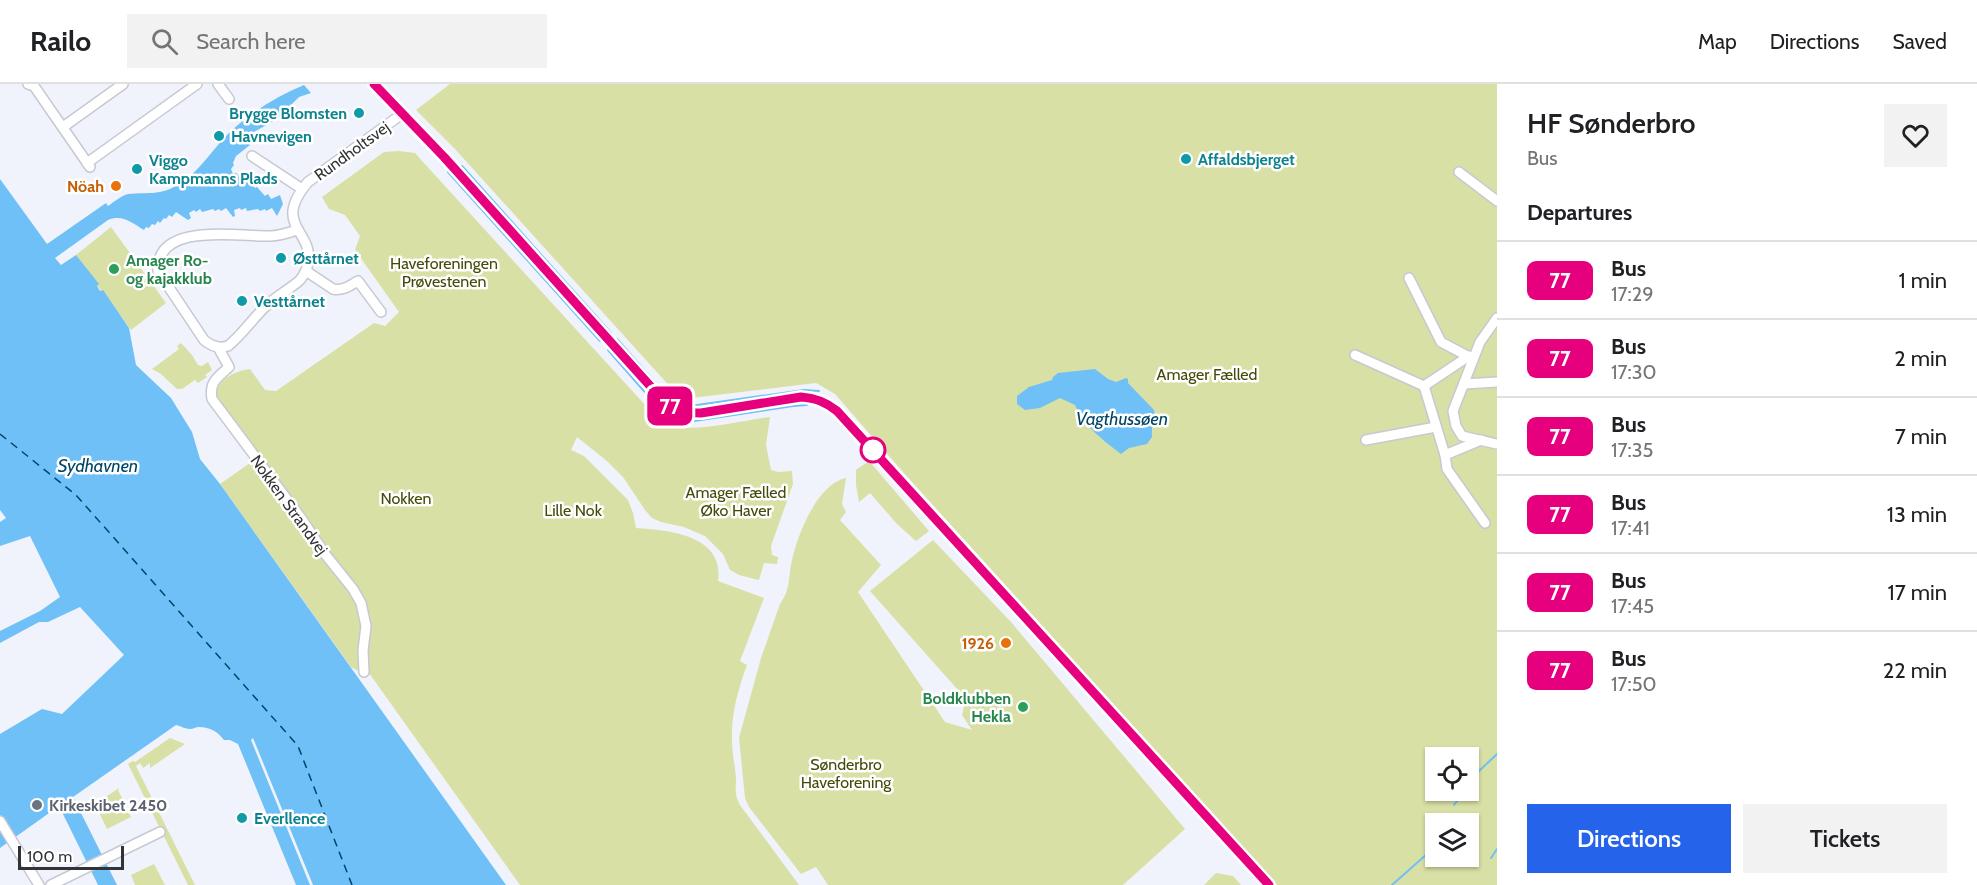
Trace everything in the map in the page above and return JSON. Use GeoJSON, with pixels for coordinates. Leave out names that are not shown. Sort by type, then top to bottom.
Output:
{"type":"FeatureCollection","features":[{"type":"Feature","properties":{"kind":"street"},"geometry":{"type":"LineString","coordinates":[[63,127],[123,84]]}},
{"type":"Feature","properties":{"kind":"street"},"geometry":{"type":"LineString","coordinates":[[35,85],[88,165],[197,84]]}},
{"type":"Feature","properties":{"kind":"street"},"geometry":{"type":"LineString","coordinates":[[218,84],[229,99]]}},
{"type":"Feature","properties":{"kind":"street"},"geometry":{"type":"LineString","coordinates":[[374,84],[434,146],[670,406],[689,413],[701,413],[801,397],[827,404],[837,411],[1269,885]]}},
{"type":"Feature","properties":{"kind":"street","name":"Rundholtsvej"},"geometry":{"type":"LineString","coordinates":[[306,271],[308,250],[293,220],[295,203],[302,189],[308,182],[402,114]]}},
{"type":"Feature","properties":{"kind":"street","name":"Rundholtsvej"},"geometry":{"type":"LineString","coordinates":[[252,156],[302,189]]}},
{"type":"Feature","properties":{"kind":"street"},"geometry":{"type":"LineString","coordinates":[[1459,172],[1497,201]]}},
{"type":"Feature","properties":{"kind":"street"},"geometry":{"type":"LineString","coordinates":[[297,230],[271,236],[221,234],[196,236],[170,244],[161,254],[157,266],[158,271],[204,340],[218,347],[231,343],[268,303],[300,280],[306,271],[337,290],[358,281],[381,312]]}},
{"type":"Feature","properties":{"kind":"street"},"geometry":{"type":"LineString","coordinates":[[1408,278],[1441,342],[1471,357]]}},
{"type":"Feature","properties":{"kind":"street"},"geometry":{"type":"LineString","coordinates":[[1497,318],[1471,357],[1454,411],[1456,426],[1462,436],[1497,444]]}},
{"type":"Feature","properties":{"kind":"street","name":"Nokken Strandvej"},"geometry":{"type":"LineString","coordinates":[[218,347],[229,367],[213,383],[212,399],[361,603],[366,626],[363,650],[364,672]]}},
{"type":"Feature","properties":{"kind":"street"},"geometry":{"type":"LineString","coordinates":[[1355,355],[1424,386],[1445,455],[1447,469],[1485,523]]}},
{"type":"Feature","properties":{"kind":"street"},"geometry":{"type":"LineString","coordinates":[[1424,386],[1471,357]]}},
{"type":"Feature","properties":{"kind":"street"},"geometry":{"type":"LineString","coordinates":[[1464,384],[1497,382]]}},
{"type":"Feature","properties":{"kind":"street"},"geometry":{"type":"LineString","coordinates":[[1366,440],[1436,427]]}},
{"type":"Feature","properties":{"kind":"street"},"geometry":{"type":"LineString","coordinates":[[1445,455],[1481,440]]}},
{"type":"Feature","properties":{"kind":"street"},"geometry":{"type":"LineString","coordinates":[[0,821],[39,885]]}},
{"type":"Feature","properties":{"kind":"street"},"geometry":{"type":"LineString","coordinates":[[51,885],[160,832]]}},
{"type":"Feature","properties":{"kind":"green space","name":"Amager Fælled"},"geometry":{"type":"Polygon","coordinates":[[[450,84],[1497,84],[1497,885],[1277,885],[835,394],[816,383],[691,398],[674,391],[455,149],[416,110],[450,84]]]}},
{"type":"Feature","properties":{"kind":"green space"},"geometry":{"type":"Polygon","coordinates":[[[384,152],[415,153],[657,418],[679,427],[688,428],[770,417],[766,445],[771,470],[792,471],[793,484],[771,546],[772,555],[778,557],[777,564],[764,563],[759,580],[730,570],[723,554],[705,536],[652,518],[623,477],[577,437],[571,450],[584,456],[628,500],[636,528],[692,538],[713,554],[718,566],[718,581],[764,598],[740,661],[747,665],[738,693],[732,731],[736,795],[740,805],[799,885],[520,885],[369,673],[369,614],[359,594],[329,556],[304,515],[216,397],[219,385],[227,377],[250,369],[265,390],[276,391],[374,323],[385,326],[399,312],[355,250],[360,236],[345,215],[329,209],[322,197],[384,152]]]}},
{"type":"Feature","properties":{"kind":"green space","name":"Amager Ro- og kajakklub"},"geometry":{"type":"Polygon","coordinates":[[[111,227],[166,303],[131,330],[76,255],[111,227]]]}},
{"type":"Feature","properties":{"kind":"green space"},"geometry":{"type":"Polygon","coordinates":[[[181,343],[198,365],[202,366],[208,362],[212,370],[198,383],[195,380],[182,389],[177,389],[152,369],[179,349],[177,346],[181,343]]]}},
{"type":"Feature","properties":{"kind":"green space"},"geometry":{"type":"Polygon","coordinates":[[[253,461],[356,601],[361,622],[360,672],[351,667],[220,484],[253,461]]]}},
{"type":"Feature","properties":{"kind":"green space"},"geometry":{"type":"Polygon","coordinates":[[[869,461],[929,531],[916,541],[897,524],[870,493],[859,502],[856,470],[869,461]]]}},
{"type":"Feature","properties":{"kind":"green space","name":"Sønderbro Haveforening"},"geometry":{"type":"Polygon","coordinates":[[[846,478],[842,504],[846,512],[840,520],[881,565],[858,592],[945,722],[972,730],[962,715],[966,699],[870,591],[933,540],[1011,622],[1185,829],[1123,885],[828,885],[816,867],[801,874],[749,807],[745,798],[739,738],[761,658],[786,593],[792,560],[804,524],[826,490],[846,478]]]}},
{"type":"Feature","properties":{"kind":"green space"},"geometry":{"type":"Polygon","coordinates":[[[170,738],[185,744],[150,768],[150,763],[143,768],[140,763],[136,766],[195,885],[188,885],[128,764],[135,762],[170,738]]]}},
{"type":"Feature","properties":{"kind":"green space"},"geometry":{"type":"Polygon","coordinates":[[[119,788],[131,817],[107,829],[94,805],[119,788]]]}},
{"type":"Feature","properties":{"kind":"green space"},"geometry":{"type":"Polygon","coordinates":[[[154,864],[165,885],[135,885],[131,875],[154,864]]]}},
{"type":"Feature","properties":{"kind":"green space"},"geometry":{"type":"Polygon","coordinates":[[[1216,873],[1233,876],[1241,885],[1204,885],[1216,873]]]}},
{"type":"Feature","properties":{"kind":"water","name":"Sydhavnen"},"geometry":{"type":"Polygon","coordinates":[[[304,85],[311,93],[299,97],[277,119],[252,133],[250,145],[236,156],[231,169],[233,174],[236,173],[244,181],[247,180],[265,196],[268,194],[271,199],[280,195],[283,204],[277,216],[272,208],[266,211],[258,209],[247,211],[246,208],[241,210],[240,208],[234,210],[235,216],[233,217],[226,208],[221,211],[213,209],[202,212],[200,209],[189,213],[191,218],[188,220],[176,212],[172,217],[169,215],[160,223],[158,221],[144,230],[127,220],[113,218],[55,258],[61,265],[76,255],[99,284],[97,286],[100,291],[103,290],[129,328],[136,365],[171,398],[192,432],[200,459],[506,885],[296,885],[238,744],[224,740],[216,732],[207,728],[188,729],[176,725],[73,797],[117,885],[98,885],[59,806],[0,848],[0,734],[42,709],[62,714],[124,655],[80,607],[48,622],[39,622],[0,643],[0,631],[40,611],[60,597],[30,536],[0,546],[0,522],[6,518],[0,510],[0,179],[47,244],[106,203],[108,206],[126,195],[161,192],[181,183],[195,172],[238,125],[274,99],[304,85]]]}},
{"type":"Feature","properties":{"kind":"water","name":"Vagthussøen"},"geometry":{"type":"Polygon","coordinates":[[[1095,369],[1116,382],[1128,379],[1128,383],[1154,410],[1156,421],[1152,428],[1152,437],[1147,444],[1129,448],[1121,454],[1089,426],[1075,405],[1060,398],[1040,408],[1025,410],[1017,404],[1017,396],[1029,387],[1052,380],[1058,373],[1095,369]]]}},
{"type":"Feature","properties":{"kind":"pier"},"geometry":{"type":"Polygon","coordinates":[[[253,738],[313,885],[310,885],[251,740],[253,738]]]}},
{"type":"Feature","properties":{"kind":"waterway"},"geometry":{"type":"LineString","coordinates":[[462,166],[611,333]]}},
{"type":"Feature","properties":{"kind":"waterway"},"geometry":{"type":"LineString","coordinates":[[448,172],[600,341]]}},
{"type":"Feature","properties":{"kind":"waterway"},"geometry":{"type":"LineString","coordinates":[[617,339],[665,394],[690,406],[804,390],[819,391]]}},
{"type":"Feature","properties":{"kind":"waterway"},"geometry":{"type":"LineString","coordinates":[[608,350],[658,407],[670,416],[679,419],[694,421],[807,405]]}},
{"type":"Feature","properties":{"kind":"waterway"},"geometry":{"type":"LineString","coordinates":[[1479,771],[1497,754]]}},
{"type":"Feature","properties":{"kind":"waterway"},"geometry":{"type":"LineString","coordinates":[[1454,805],[1457,801]]}},
{"type":"Feature","properties":{"kind":"waterway"},"geometry":{"type":"LineString","coordinates":[[1491,858],[1497,849]]}},
{"type":"Feature","properties":{"kind":"waterway"},"geometry":{"type":"LineString","coordinates":[[1392,885],[1425,856]]}},
{"type":"Feature","properties":{"kind":"ferry route"},"geometry":{"type":"LineString","coordinates":[[0,434],[76,495],[298,746],[352,885]]}},
{"type":"Feature","properties":{"kind":"bus line","name":"77"},"geometry":{"type":"LineString","coordinates":[[374,84],[434,146],[670,406],[689,413],[701,413],[801,397],[820,400],[837,411],[1269,885]]}},
{"type":"Feature","properties":{"kind":"place","name":"Brygge Blomsten"},"geometry":{"type":"Point","coordinates":[359,113]}},
{"type":"Feature","properties":{"kind":"place","name":"Havnevigen"},"geometry":{"type":"Point","coordinates":[219,136]}},
{"type":"Feature","properties":{"kind":"place","name":"Affaldsbjerget"},"geometry":{"type":"Point","coordinates":[1186,159]}},
{"type":"Feature","properties":{"kind":"place","name":"Viggo Kampmanns Plads"},"geometry":{"type":"Point","coordinates":[137,169]}},
{"type":"Feature","properties":{"kind":"place","name":"Nöah"},"geometry":{"type":"Point","coordinates":[116,186]}},
{"type":"Feature","properties":{"kind":"place","name":"Østtårnet"},"geometry":{"type":"Point","coordinates":[281,258]}},
{"type":"Feature","properties":{"kind":"place","name":"Amager Ro- og kajakklub"},"geometry":{"type":"Point","coordinates":[114,269]}},
{"type":"Feature","properties":{"kind":"place","name":"Vesttårnet"},"geometry":{"type":"Point","coordinates":[242,301]}},
{"type":"Feature","properties":{"kind":"place","name":"1926"},"geometry":{"type":"Point","coordinates":[1006,643]}},
{"type":"Feature","properties":{"kind":"place","name":"Boldklubben Hekla"},"geometry":{"type":"Point","coordinates":[1023,707]}},
{"type":"Feature","properties":{"kind":"place","name":"Kirkeskibet 2450"},"geometry":{"type":"Point","coordinates":[37,805]}},
{"type":"Feature","properties":{"kind":"place","name":"Everllence"},"geometry":{"type":"Point","coordinates":[242,818]}},
{"type":"Feature","properties":{"kind":"park label","name":"Haveforeningen Prøvestenen"},"geometry":{"type":"Point","coordinates":[444,272]}},
{"type":"Feature","properties":{"kind":"park label","name":"Nokken"},"geometry":{"type":"Point","coordinates":[406,498]}},
{"type":"Feature","properties":{"kind":"park label","name":"Amager Fælled Øko Haver"},"geometry":{"type":"Point","coordinates":[736,501]}},
{"type":"Feature","properties":{"kind":"park label","name":"Lille Nok"},"geometry":{"type":"Point","coordinates":[573,510]}}]}
